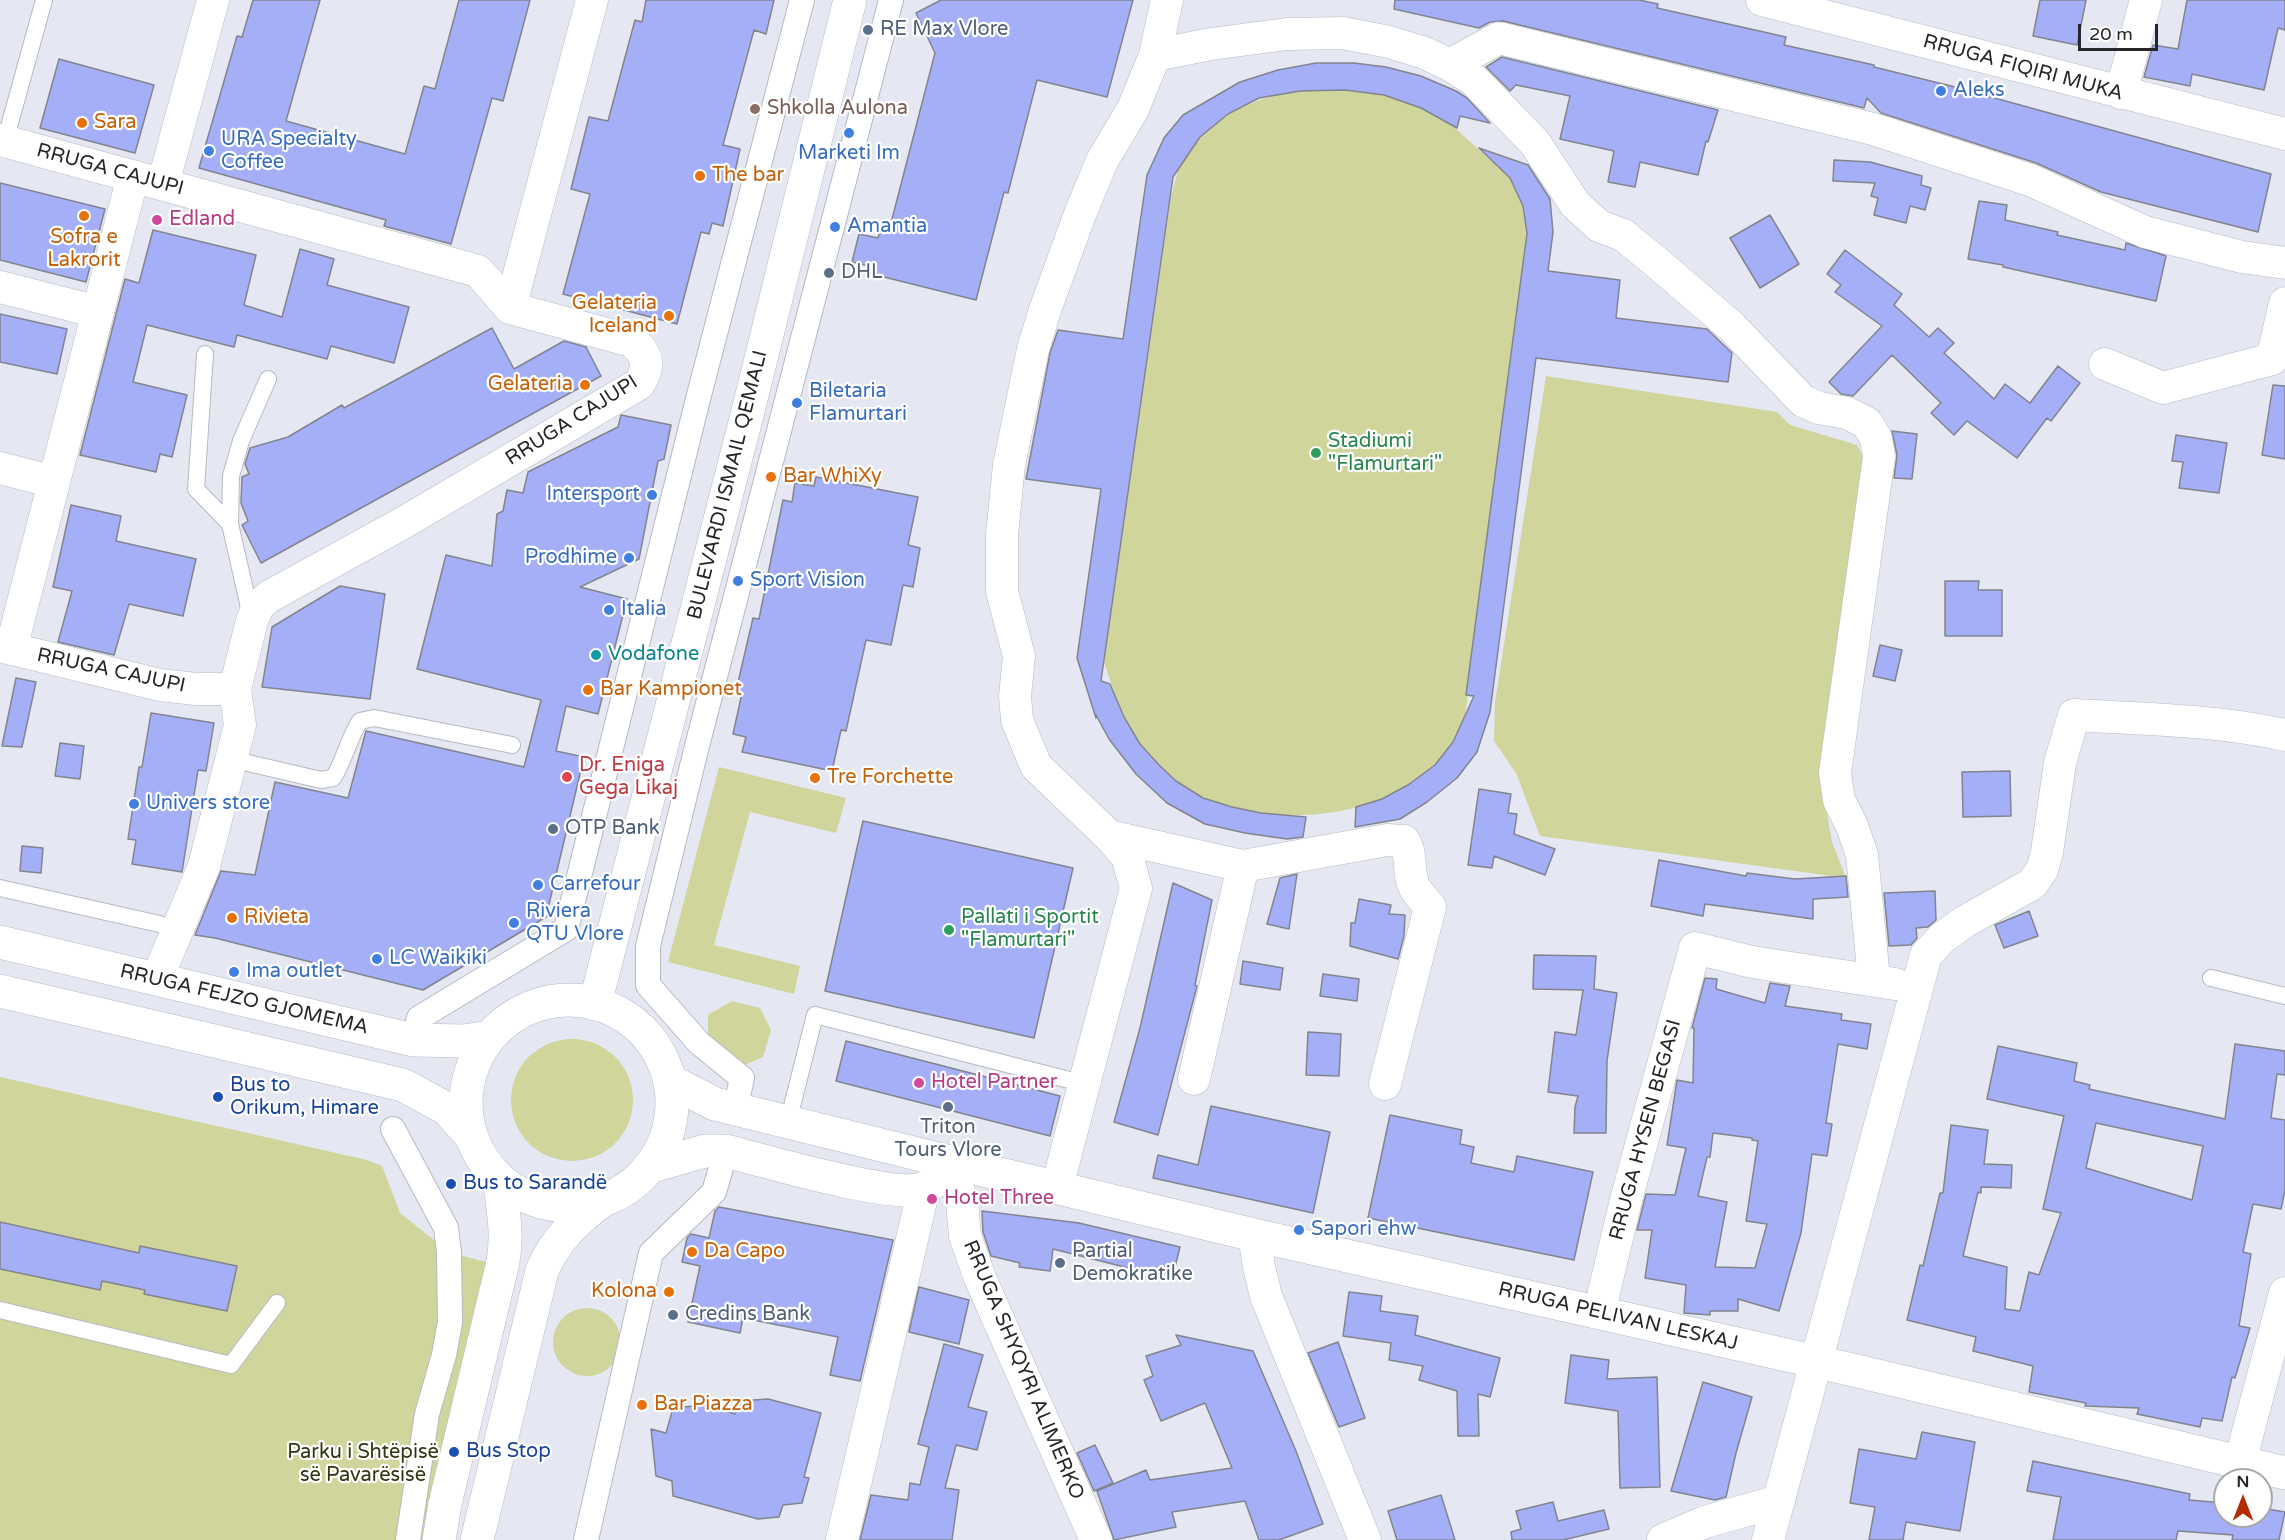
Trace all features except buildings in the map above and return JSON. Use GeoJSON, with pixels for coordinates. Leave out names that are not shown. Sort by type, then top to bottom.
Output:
{"type":"FeatureCollection","features":[{"type":"Feature","properties":{"kind":"main road","name":"BULEVARDI ISMAIL QEMALI"},"geometry":{"type":"LineString","coordinates":[[595,1004],[748,411],[850,0]]}},
{"type":"Feature","properties":{"kind":"main road","name":"RRUGA FEJZO GJOMEMA"},"geometry":{"type":"LineString","coordinates":[[0,942],[413,1040],[464,1041],[490,1037]]}},
{"type":"Feature","properties":{"kind":"main road"},"geometry":{"type":"LineString","coordinates":[[0,991],[403,1085],[447,1109],[471,1136],[488,1166],[499,1179],[514,1190],[548,1204],[585,1205],[603,1200],[629,1187],[650,1167],[665,1141],[670,1126],[672,1111],[670,1081],[660,1054],[643,1032],[621,1014],[595,1004],[567,1000],[538,1005],[512,1018],[490,1037],[474,1062],[467,1091],[467,1114],[471,1136]]}},
{"type":"Feature","properties":{"kind":"main road","name":"RRUGA PELIVAN LESKAJ"},"geometry":{"type":"LineString","coordinates":[[670,1081],[715,1104],[735,1110],[1254,1234],[1817,1362],[2285,1473]]}},
{"type":"Feature","properties":{"kind":"main road"},"geometry":{"type":"LineString","coordinates":[[650,1167],[705,1151],[726,1151],[869,1186],[910,1191],[924,1188],[938,1178],[950,1162]]}},
{"type":"Feature","properties":{"kind":"main road"},"geometry":{"type":"LineString","coordinates":[[439,1540],[445,1504],[506,1247],[499,1179]]}},
{"type":"Feature","properties":{"kind":"main road"},"geometry":{"type":"LineString","coordinates":[[477,1540],[542,1271],[549,1252],[566,1231],[603,1200]]}},
{"type":"Feature","properties":{"kind":"street"},"geometry":{"type":"LineString","coordinates":[[163,184],[213,0]]}},
{"type":"Feature","properties":{"kind":"street"},"geometry":{"type":"LineString","coordinates":[[513,295],[592,0]]}},
{"type":"Feature","properties":{"kind":"street"},"geometry":{"type":"LineString","coordinates":[[413,1040],[419,1018],[567,929],[704,376],[802,0]]}},
{"type":"Feature","properties":{"kind":"street","name":"BULEVARDI ISMAIL QEMALI"},"geometry":{"type":"LineString","coordinates":[[735,1110],[742,1078],[699,1043],[648,985],[648,946],[696,746],[891,0]]}},
{"type":"Feature","properties":{"kind":"street"},"geometry":{"type":"LineString","coordinates":[[1057,1187],[1136,888],[1126,856],[1109,836],[1036,766],[1017,720],[1015,696],[1019,656],[1002,591],[1002,535],[1009,465],[1033,349],[1045,310],[1102,161],[1133,109],[1155,54],[1167,0]]}},
{"type":"Feature","properties":{"kind":"street","name":"RRUGA FIQIRI MUKA"},"geometry":{"type":"LineString","coordinates":[[1762,0],[1857,12],[2121,93],[2285,134]]}},
{"type":"Feature","properties":{"kind":"street"},"geometry":{"type":"LineString","coordinates":[[2121,93],[2146,0]]}},
{"type":"Feature","properties":{"kind":"street"},"geometry":{"type":"LineString","coordinates":[[1155,54],[1287,34],[1342,33],[1416,50],[1450,66],[1474,80],[1535,143],[1575,204],[1599,226],[1623,235],[1732,327],[1803,401],[1819,408],[1847,413],[1867,423],[1876,438],[1879,457],[1835,773],[1839,800],[1852,826],[1862,855],[1874,979],[1916,988]]}},
{"type":"Feature","properties":{"kind":"street"},"geometry":{"type":"LineString","coordinates":[[1450,66],[1499,38],[1873,129],[2030,180],[2145,232],[2242,257],[2285,263]]}},
{"type":"Feature","properties":{"kind":"street","name":"RRUGA CAJUPI"},"geometry":{"type":"LineString","coordinates":[[3,140],[478,271],[513,295],[632,341],[642,349],[647,361],[645,375],[639,384],[628,391],[403,523],[270,596],[258,606],[252,621],[235,689],[196,689],[160,685],[6,648]]}},
{"type":"Feature","properties":{"kind":"street"},"geometry":{"type":"LineString","coordinates":[[6,648],[54,482],[133,176]]}},
{"type":"Feature","properties":{"kind":"street"},"geometry":{"type":"LineString","coordinates":[[0,286],[98,312]]}},
{"type":"Feature","properties":{"kind":"street"},"geometry":{"type":"LineString","coordinates":[[2104,364],[2163,388],[2272,359],[2285,303]]}},
{"type":"Feature","properties":{"kind":"street"},"geometry":{"type":"LineString","coordinates":[[0,468],[54,482]]}},
{"type":"Feature","properties":{"kind":"street"},"geometry":{"type":"LineString","coordinates":[[157,979],[204,866],[240,725],[235,689]]}},
{"type":"Feature","properties":{"kind":"street"},"geometry":{"type":"LineString","coordinates":[[1768,1540],[1926,955],[1942,938],[1964,922],[2032,884],[2042,870],[2048,852],[2060,763],[2074,715],[2176,721],[2259,729],[2285,735]]}},
{"type":"Feature","properties":{"kind":"street"},"geometry":{"type":"LineString","coordinates":[[1109,836],[1243,866],[1387,840],[1404,841],[1414,888],[1430,907],[1384,1084]]}},
{"type":"Feature","properties":{"kind":"street"},"geometry":{"type":"LineString","coordinates":[[1194,1079],[1243,866]]}},
{"type":"Feature","properties":{"kind":"street","name":"RRUGA HYSEN BEGASI"},"geometry":{"type":"LineString","coordinates":[[1599,1313],[1626,1200],[1695,948],[1776,966],[1874,979]]}},
{"type":"Feature","properties":{"kind":"street"},"geometry":{"type":"LineString","coordinates":[[393,1129],[446,1228],[449,1252],[450,1322],[444,1356],[427,1414],[408,1540]]}},
{"type":"Feature","properties":{"kind":"street"},"geometry":{"type":"LineString","coordinates":[[586,1540],[651,1252],[714,1192],[726,1151]]}},
{"type":"Feature","properties":{"kind":"street","name":"RRUGA SHYQYRI ALIMERKO"},"geometry":{"type":"LineString","coordinates":[[950,1162],[962,1202],[965,1236],[980,1278],[1096,1540]]}},
{"type":"Feature","properties":{"kind":"street"},"geometry":{"type":"LineString","coordinates":[[842,1540],[924,1188]]}},
{"type":"Feature","properties":{"kind":"street"},"geometry":{"type":"LineString","coordinates":[[1254,1234],[1266,1296],[1365,1540]]}},
{"type":"Feature","properties":{"kind":"street"},"geometry":{"type":"LineString","coordinates":[[2240,1462],[2285,1293]]}},
{"type":"Feature","properties":{"kind":"street"},"geometry":{"type":"LineString","coordinates":[[1663,1540],[1705,1522],[1779,1501]]}},
{"type":"Feature","properties":{"kind":"lane"},"geometry":{"type":"LineString","coordinates":[[3,140],[44,0]]}},
{"type":"Feature","properties":{"kind":"lane"},"geometry":{"type":"LineString","coordinates":[[205,354],[196,489],[230,524]]}},
{"type":"Feature","properties":{"kind":"lane"},"geometry":{"type":"LineString","coordinates":[[252,621],[230,524],[231,476],[241,441],[268,379]]}},
{"type":"Feature","properties":{"kind":"lane"},"geometry":{"type":"LineString","coordinates":[[231,759],[321,780],[333,778],[342,764],[353,731],[360,721],[374,718],[512,745]]}},
{"type":"Feature","properties":{"kind":"lane"},"geometry":{"type":"LineString","coordinates":[[0,888],[177,928]]}},
{"type":"Feature","properties":{"kind":"lane"},"geometry":{"type":"LineString","coordinates":[[2211,978],[2285,996]]}},
{"type":"Feature","properties":{"kind":"lane"},"geometry":{"type":"LineString","coordinates":[[788,1122],[815,1015],[1085,1084]]}},
{"type":"Feature","properties":{"kind":"lane"},"geometry":{"type":"LineString","coordinates":[[0,1310],[231,1365],[277,1303]]}},
{"type":"Feature","properties":{"kind":"green space","name":"Stadiumi \"Flamurtari\""},"geometry":{"type":"Polygon","coordinates":[[[1345,90],[1384,95],[1421,108],[1454,127],[1510,178],[1523,206],[1526,229],[1525,245],[1465,717],[1441,759],[1411,785],[1380,800],[1345,810],[1309,815],[1272,814],[1237,809],[1204,797],[1176,781],[1162,769],[1130,727],[1115,695],[1104,661],[1171,197],[1180,166],[1190,150],[1215,124],[1246,106],[1263,99],[1299,91],[1345,90]]]}},
{"type":"Feature","properties":{"kind":"green space"},"geometry":{"type":"Polygon","coordinates":[[[1546,376],[1777,412],[1790,425],[1857,445],[1867,464],[1826,808],[1832,842],[1846,878],[1540,836],[1516,773],[1494,741],[1495,702],[1546,376]]]}},
{"type":"Feature","properties":{"kind":"green space"},"geometry":{"type":"Polygon","coordinates":[[[719,767],[846,798],[836,833],[750,812],[714,945],[800,966],[794,994],[668,962],[719,767]]]}},
{"type":"Feature","properties":{"kind":"green space"},"geometry":{"type":"Polygon","coordinates":[[[732,1001],[760,1008],[771,1030],[763,1057],[738,1068],[708,1039],[708,1015],[732,1001]]]}},
{"type":"Feature","properties":{"kind":"green space"},"geometry":{"type":"Polygon","coordinates":[[[572,1039],[595,1044],[606,1049],[615,1057],[623,1066],[628,1077],[633,1100],[628,1123],[623,1134],[615,1143],[606,1151],[595,1156],[572,1161],[549,1156],[538,1151],[529,1143],[521,1134],[516,1123],[511,1100],[516,1077],[521,1066],[529,1057],[538,1049],[549,1044],[572,1039]]]}},
{"type":"Feature","properties":{"kind":"green space","name":"Parku i Shtëpisë së Pavarësisë"},"geometry":{"type":"Polygon","coordinates":[[[0,1077],[367,1160],[382,1166],[400,1213],[449,1252],[489,1263],[422,1540],[0,1540],[0,1077]]]}},
{"type":"Feature","properties":{"kind":"green space"},"geometry":{"type":"Polygon","coordinates":[[[587,1308],[600,1311],[611,1318],[618,1329],[621,1342],[618,1355],[611,1366],[600,1373],[587,1376],[574,1373],[563,1366],[556,1355],[553,1342],[556,1329],[563,1318],[574,1311],[587,1308]]]}},
{"type":"Feature","properties":{"kind":"place","name":"RE Max Vlore"},"geometry":{"type":"Point","coordinates":[868,30]}},
{"type":"Feature","properties":{"kind":"place","name":"Aleks"},"geometry":{"type":"Point","coordinates":[1941,91]}},
{"type":"Feature","properties":{"kind":"place","name":"Shkolla Aulona"},"geometry":{"type":"Point","coordinates":[755,109]}},
{"type":"Feature","properties":{"kind":"place","name":"Sara"},"geometry":{"type":"Point","coordinates":[82,123]}},
{"type":"Feature","properties":{"kind":"place","name":"Marketi Im"},"geometry":{"type":"Point","coordinates":[849,133]}},
{"type":"Feature","properties":{"kind":"place","name":"URA Specialty Coffee"},"geometry":{"type":"Point","coordinates":[209,151]}},
{"type":"Feature","properties":{"kind":"place","name":"The bar"},"geometry":{"type":"Point","coordinates":[700,176]}},
{"type":"Feature","properties":{"kind":"place","name":"Sofra e Lakrorit"},"geometry":{"type":"Point","coordinates":[84,216]}},
{"type":"Feature","properties":{"kind":"place","name":"Edland"},"geometry":{"type":"Point","coordinates":[157,220]}},
{"type":"Feature","properties":{"kind":"place","name":"Amantia"},"geometry":{"type":"Point","coordinates":[835,227]}},
{"type":"Feature","properties":{"kind":"place","name":"DHL"},"geometry":{"type":"Point","coordinates":[829,273]}},
{"type":"Feature","properties":{"kind":"place","name":"Gelateria Iceland"},"geometry":{"type":"Point","coordinates":[669,316]}},
{"type":"Feature","properties":{"kind":"place","name":"Gelateria"},"geometry":{"type":"Point","coordinates":[585,385]}},
{"type":"Feature","properties":{"kind":"place","name":"Biletaria Flamurtari"},"geometry":{"type":"Point","coordinates":[797,403]}},
{"type":"Feature","properties":{"kind":"place","name":"Stadiumi \"Flamurtari\""},"geometry":{"type":"Point","coordinates":[1316,453]}},
{"type":"Feature","properties":{"kind":"place","name":"Bar WhiXy"},"geometry":{"type":"Point","coordinates":[771,477]}},
{"type":"Feature","properties":{"kind":"place","name":"Intersport"},"geometry":{"type":"Point","coordinates":[652,495]}},
{"type":"Feature","properties":{"kind":"place","name":"Prodhime"},"geometry":{"type":"Point","coordinates":[629,558]}},
{"type":"Feature","properties":{"kind":"place","name":"Sport Vision"},"geometry":{"type":"Point","coordinates":[738,581]}},
{"type":"Feature","properties":{"kind":"place","name":"Italia"},"geometry":{"type":"Point","coordinates":[609,610]}},
{"type":"Feature","properties":{"kind":"place","name":"Vodafone"},"geometry":{"type":"Point","coordinates":[596,655]}},
{"type":"Feature","properties":{"kind":"place","name":"Bar Kampionet"},"geometry":{"type":"Point","coordinates":[588,690]}},
{"type":"Feature","properties":{"kind":"place","name":"Dr. Eniga Gega Likaj"},"geometry":{"type":"Point","coordinates":[567,777]}},
{"type":"Feature","properties":{"kind":"place","name":"Tre Forchette"},"geometry":{"type":"Point","coordinates":[815,778]}},
{"type":"Feature","properties":{"kind":"place","name":"Univers store"},"geometry":{"type":"Point","coordinates":[134,804]}},
{"type":"Feature","properties":{"kind":"place","name":"OTP Bank"},"geometry":{"type":"Point","coordinates":[553,829]}},
{"type":"Feature","properties":{"kind":"place","name":"Carrefour"},"geometry":{"type":"Point","coordinates":[538,885]}},
{"type":"Feature","properties":{"kind":"place","name":"Rivieta"},"geometry":{"type":"Point","coordinates":[232,918]}},
{"type":"Feature","properties":{"kind":"place","name":"Riviera QTU Vlore"},"geometry":{"type":"Point","coordinates":[514,923]}},
{"type":"Feature","properties":{"kind":"place","name":"Pallati i Sportit \"Flamurtari\""},"geometry":{"type":"Point","coordinates":[949,930]}},
{"type":"Feature","properties":{"kind":"place","name":"LC Waikiki"},"geometry":{"type":"Point","coordinates":[377,959]}},
{"type":"Feature","properties":{"kind":"place","name":"Ima outlet"},"geometry":{"type":"Point","coordinates":[234,972]}},
{"type":"Feature","properties":{"kind":"place","name":"Hotel Partner"},"geometry":{"type":"Point","coordinates":[919,1083]}},
{"type":"Feature","properties":{"kind":"place","name":"Bus to Orikum, Himare"},"geometry":{"type":"Point","coordinates":[218,1097]}},
{"type":"Feature","properties":{"kind":"place","name":"Triton Tours Vlore"},"geometry":{"type":"Point","coordinates":[948,1107]}},
{"type":"Feature","properties":{"kind":"place","name":"Bus to Sarandë"},"geometry":{"type":"Point","coordinates":[451,1184]}},
{"type":"Feature","properties":{"kind":"place","name":"Hotel Three"},"geometry":{"type":"Point","coordinates":[932,1199]}},
{"type":"Feature","properties":{"kind":"place","name":"Sapori ehw"},"geometry":{"type":"Point","coordinates":[1299,1230]}},
{"type":"Feature","properties":{"kind":"place","name":"Da Capo"},"geometry":{"type":"Point","coordinates":[692,1252]}},
{"type":"Feature","properties":{"kind":"place","name":"Partial Demokratike"},"geometry":{"type":"Point","coordinates":[1060,1263]}},
{"type":"Feature","properties":{"kind":"place","name":"Kolona"},"geometry":{"type":"Point","coordinates":[669,1292]}},
{"type":"Feature","properties":{"kind":"place","name":"Credins Bank"},"geometry":{"type":"Point","coordinates":[673,1315]}},
{"type":"Feature","properties":{"kind":"place","name":"Bar Piazza"},"geometry":{"type":"Point","coordinates":[642,1405]}},
{"type":"Feature","properties":{"kind":"place","name":"Bus Stop"},"geometry":{"type":"Point","coordinates":[454,1452]}}]}
